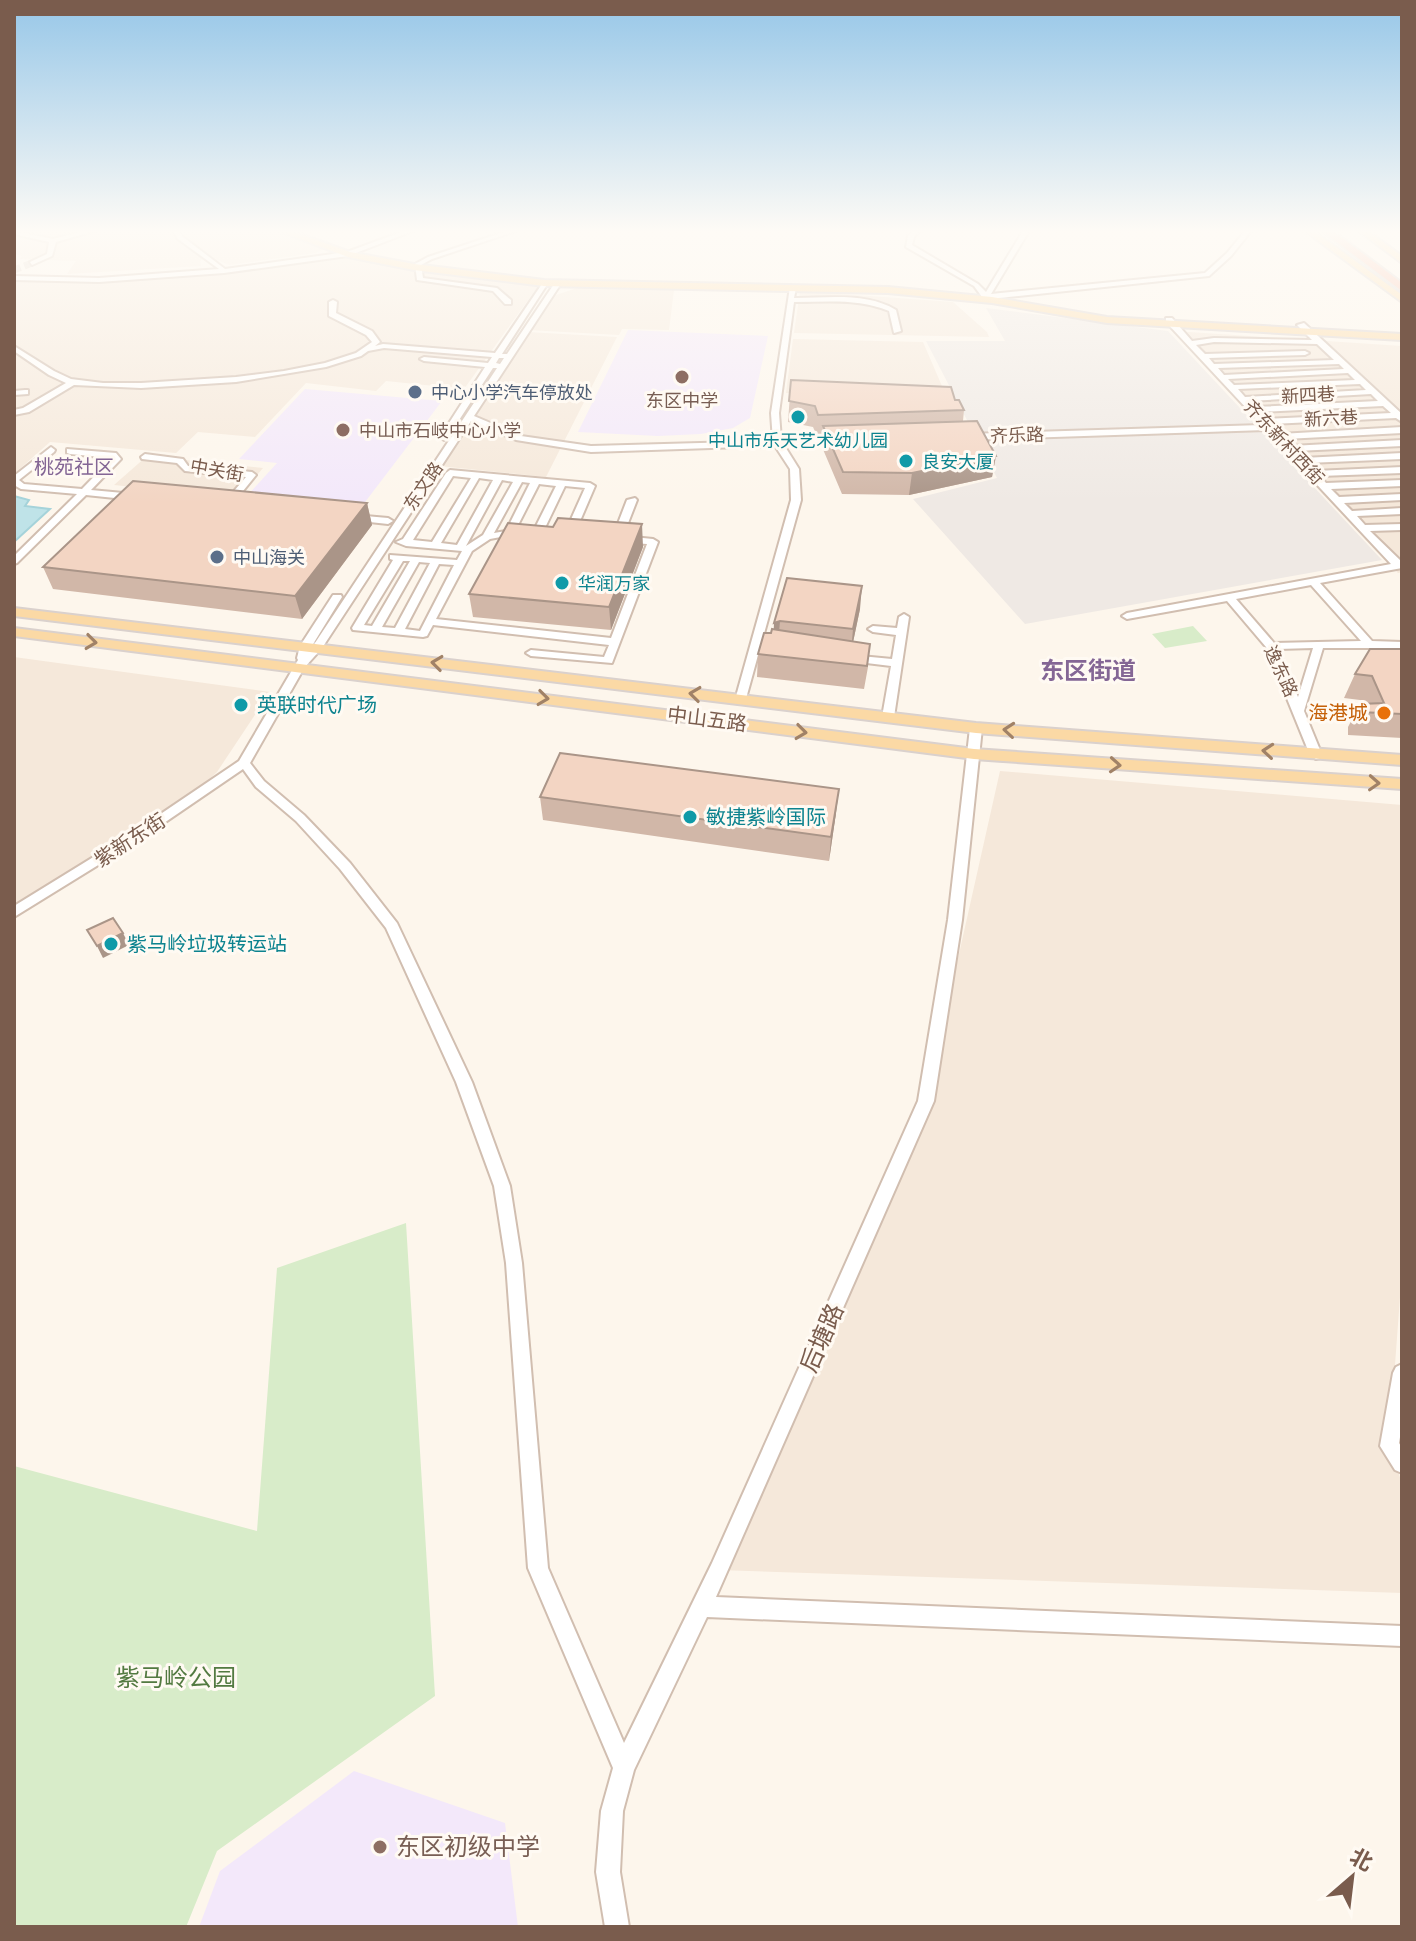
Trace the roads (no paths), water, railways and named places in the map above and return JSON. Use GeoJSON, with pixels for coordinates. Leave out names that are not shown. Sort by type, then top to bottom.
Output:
{"type":"FeatureCollection","features":[{"type":"Feature","properties":{"kind":"main road"},"geometry":{"type":"LineString","coordinates":[[1158,322],[1398,334]]}},
{"type":"Feature","properties":{"kind":"main road","name":"中山五路"},"geometry":{"type":"LineString","coordinates":[[14,612],[976,728],[1402,760]]}},
{"type":"Feature","properties":{"kind":"main road","name":"中山五路"},"geometry":{"type":"LineString","coordinates":[[14,632],[974,754],[1402,784]]}},
{"type":"Feature","properties":{"kind":"street"},"geometry":{"type":"LineString","coordinates":[[347,322],[369,333],[374,349]]}},
{"type":"Feature","properties":{"kind":"street","name":"东文路"},"geometry":{"type":"LineString","coordinates":[[311,647],[388,521],[519,322]]}},
{"type":"Feature","properties":{"kind":"street","name":"东文路"},"geometry":{"type":"LineString","coordinates":[[311,647],[377,555],[532,322]]}},
{"type":"Feature","properties":{"kind":"street"},"geometry":{"type":"LineString","coordinates":[[741,700],[798,484],[792,459],[777,443],[775,413],[787,322]]}},
{"type":"Feature","properties":{"kind":"street"},"geometry":{"type":"LineString","coordinates":[[895,322],[897,331]]}},
{"type":"Feature","properties":{"kind":"street","name":"齐东新村西街"},"geometry":{"type":"LineString","coordinates":[[1172,322],[1400,566]]}},
{"type":"Feature","properties":{"kind":"street"},"geometry":{"type":"LineString","coordinates":[[1303,328],[1400,417]]}},
{"type":"Feature","properties":{"kind":"street"},"geometry":{"type":"LineString","coordinates":[[1189,340],[1317,342]]}},
{"type":"Feature","properties":{"kind":"street"},"geometry":{"type":"LineString","coordinates":[[14,348],[69,384]]}},
{"type":"Feature","properties":{"kind":"street"},"geometry":{"type":"LineString","coordinates":[[374,349],[502,366]]}},
{"type":"Feature","properties":{"kind":"street"},"geometry":{"type":"LineString","coordinates":[[14,357],[43,378],[136,391],[202,386],[329,369],[374,349],[509,356]]}},
{"type":"Feature","properties":{"kind":"street"},"geometry":{"type":"LineString","coordinates":[[1204,356],[1329,353]]}},
{"type":"Feature","properties":{"kind":"street"},"geometry":{"type":"LineString","coordinates":[[1213,366],[1339,362]]}},
{"type":"Feature","properties":{"kind":"street"},"geometry":{"type":"LineString","coordinates":[[1224,377],[1349,371]]}},
{"type":"Feature","properties":{"kind":"street"},"geometry":{"type":"LineString","coordinates":[[1233,387],[1361,382]]}},
{"type":"Feature","properties":{"kind":"street"},"geometry":{"type":"LineString","coordinates":[[14,413],[26,410],[69,384]]}},
{"type":"Feature","properties":{"kind":"street"},"geometry":{"type":"LineString","coordinates":[[14,393],[25,392]]}},
{"type":"Feature","properties":{"kind":"street","name":"新四巷"},"geometry":{"type":"LineString","coordinates":[[1244,399],[1372,392]]}},
{"type":"Feature","properties":{"kind":"street"},"geometry":{"type":"LineString","coordinates":[[1254,410],[1385,403]]}},
{"type":"Feature","properties":{"kind":"street"},"geometry":{"type":"LineString","coordinates":[[469,417],[519,438],[591,449],[857,441]]}},
{"type":"Feature","properties":{"kind":"street","name":"新六巷"},"geometry":{"type":"LineString","coordinates":[[1268,424],[1400,417]]}},
{"type":"Feature","properties":{"kind":"street","name":"齐乐路"},"geometry":{"type":"LineString","coordinates":[[952,437],[1268,424]]}},
{"type":"Feature","properties":{"kind":"street"},"geometry":{"type":"LineString","coordinates":[[1279,437],[1402,430]]}},
{"type":"Feature","properties":{"kind":"street"},"geometry":{"type":"LineString","coordinates":[[1290,449],[1402,443]]}},
{"type":"Feature","properties":{"kind":"street"},"geometry":{"type":"LineString","coordinates":[[51,450],[14,480],[21,486],[143,498]]}},
{"type":"Feature","properties":{"kind":"street"},"geometry":{"type":"LineString","coordinates":[[14,561],[117,459],[116,456],[70,451]]}},
{"type":"Feature","properties":{"kind":"street"},"geometry":{"type":"LineString","coordinates":[[1302,461],[1402,456]]}},
{"type":"Feature","properties":{"kind":"street","name":"中关街"},"geometry":{"type":"LineString","coordinates":[[145,457],[180,461],[185,468],[252,475],[227,506]]}},
{"type":"Feature","properties":{"kind":"street"},"geometry":{"type":"LineString","coordinates":[[1314,474],[1402,470]]}},
{"type":"Feature","properties":{"kind":"street"},"geometry":{"type":"LineString","coordinates":[[386,541],[412,544],[464,548],[487,537],[510,532],[575,536],[590,486],[460,474],[412,544]]}},
{"type":"Feature","properties":{"kind":"street"},"geometry":{"type":"LineString","coordinates":[[435,546],[477,475]]}},
{"type":"Feature","properties":{"kind":"street"},"geometry":{"type":"LineString","coordinates":[[400,557],[357,628],[423,634],[499,477]]}},
{"type":"Feature","properties":{"kind":"street"},"geometry":{"type":"LineString","coordinates":[[487,537],[519,479]]}},
{"type":"Feature","properties":{"kind":"street"},"geometry":{"type":"LineString","coordinates":[[510,532],[536,480]]}},
{"type":"Feature","properties":{"kind":"street"},"geometry":{"type":"LineString","coordinates":[[538,532],[562,483]]}},
{"type":"Feature","properties":{"kind":"street"},"geometry":{"type":"LineString","coordinates":[[1326,486],[1402,483]]}},
{"type":"Feature","properties":{"kind":"street"},"geometry":{"type":"LineString","coordinates":[[1339,500],[1402,497]]}},
{"type":"Feature","properties":{"kind":"street"},"geometry":{"type":"LineString","coordinates":[[531,653],[608,661],[653,542],[611,538],[632,500]]}},
{"type":"Feature","properties":{"kind":"street","name":"中关街"},"geometry":{"type":"LineString","coordinates":[[213,504],[241,507]]}},
{"type":"Feature","properties":{"kind":"street"},"geometry":{"type":"LineString","coordinates":[[1351,514],[1402,511]]}},
{"type":"Feature","properties":{"kind":"street"},"geometry":{"type":"LineString","coordinates":[[344,517],[388,521]]}},
{"type":"Feature","properties":{"kind":"street"},"geometry":{"type":"LineString","coordinates":[[1364,528],[1402,527]]}},
{"type":"Feature","properties":{"kind":"street"},"geometry":{"type":"LineString","coordinates":[[377,555],[460,563]]}},
{"type":"Feature","properties":{"kind":"street"},"geometry":{"type":"LineString","coordinates":[[375,630],[416,559]]}},
{"type":"Feature","properties":{"kind":"street"},"geometry":{"type":"LineString","coordinates":[[398,632],[436,561]]}},
{"type":"Feature","properties":{"kind":"street"},"geometry":{"type":"LineString","coordinates":[[1127,616],[1400,566]]}},
{"type":"Feature","properties":{"kind":"street"},"geometry":{"type":"LineString","coordinates":[[1314,582],[1369,644]]}},
{"type":"Feature","properties":{"kind":"street","name":"逸东路"},"geometry":{"type":"LineString","coordinates":[[1229,597],[1271,646],[1316,755]]}},
{"type":"Feature","properties":{"kind":"street"},"geometry":{"type":"LineString","coordinates":[[888,717],[904,617]]}},
{"type":"Feature","properties":{"kind":"street"},"geometry":{"type":"LineString","coordinates":[[430,622],[615,642]]}},
{"type":"Feature","properties":{"kind":"street"},"geometry":{"type":"LineString","coordinates":[[873,629],[902,632]]}},
{"type":"Feature","properties":{"kind":"street"},"geometry":{"type":"LineString","coordinates":[[522,673],[540,633]]}},
{"type":"Feature","properties":{"kind":"street"},"geometry":{"type":"LineString","coordinates":[[559,656],[567,637]]}},
{"type":"Feature","properties":{"kind":"street"},"geometry":{"type":"LineString","coordinates":[[584,659],[592,639]]}},
{"type":"Feature","properties":{"kind":"street"},"geometry":{"type":"LineString","coordinates":[[1299,710],[1319,645]]}},
{"type":"Feature","properties":{"kind":"street"},"geometry":{"type":"LineString","coordinates":[[1271,646],[1402,645]]}},
{"type":"Feature","properties":{"kind":"street"},"geometry":{"type":"LineString","coordinates":[[311,647],[244,763],[260,784],[300,818],[345,866],[392,926],[464,1082],[502,1186],[514,1263],[538,1568],[624,1768]]}},
{"type":"Feature","properties":{"kind":"street"},"geometry":{"type":"LineString","coordinates":[[838,656],[897,663]]}},
{"type":"Feature","properties":{"kind":"street","name":"后塘路"},"geometry":{"type":"LineString","coordinates":[[617,1927],[608,1872],[612,1811],[624,1768],[702,1607],[926,1101],[955,920],[976,728]]}},
{"type":"Feature","properties":{"kind":"street","name":"紫新东街"},"geometry":{"type":"LineString","coordinates":[[14,912],[89,867],[244,763]]}},
{"type":"Feature","properties":{"kind":"street"},"geometry":{"type":"LineString","coordinates":[[1402,1373],[1389,1446],[1402,1463]]}},
{"type":"Feature","properties":{"kind":"street"},"geometry":{"type":"LineString","coordinates":[[702,1607],[1402,1636]]}},
{"type":"Feature","properties":{"kind":"water"},"geometry":{"type":"Polygon","coordinates":[[[14,496],[29,500],[25,506],[50,509],[14,542],[14,496]]]}},
{"type":"Feature","properties":{"kind":"place","name":"东区中学"},"geometry":{"type":"Point","coordinates":[682,377]}},
{"type":"Feature","properties":{"kind":"place","name":"中心小学汽车停放处"},"geometry":{"type":"Point","coordinates":[415,392]}},
{"type":"Feature","properties":{"kind":"place","name":"中山市乐天艺术幼儿园"},"geometry":{"type":"Point","coordinates":[798,417]}},
{"type":"Feature","properties":{"kind":"place","name":"中山市石岐中心小学"},"geometry":{"type":"Point","coordinates":[343,430]}},
{"type":"Feature","properties":{"kind":"place","name":"良安大厦"},"geometry":{"type":"Point","coordinates":[906,461]}},
{"type":"Feature","properties":{"kind":"place","name":"中山海关"},"geometry":{"type":"Point","coordinates":[217,557]}},
{"type":"Feature","properties":{"kind":"place","name":"华润万家"},"geometry":{"type":"Point","coordinates":[562,583]}},
{"type":"Feature","properties":{"kind":"place","name":"英联时代广场"},"geometry":{"type":"Point","coordinates":[241,705]}},
{"type":"Feature","properties":{"kind":"place","name":"海港城"},"geometry":{"type":"Point","coordinates":[1384,713]}},
{"type":"Feature","properties":{"kind":"place","name":"敏捷紫岭国际"},"geometry":{"type":"Point","coordinates":[690,817]}},
{"type":"Feature","properties":{"kind":"place","name":"紫马岭垃圾转运站"},"geometry":{"type":"Point","coordinates":[111,944]}},
{"type":"Feature","properties":{"kind":"place","name":"东区初级中学"},"geometry":{"type":"Point","coordinates":[380,1847]}},
{"type":"Feature","properties":{"kind":"district","name":"桃苑社区"},"geometry":{"type":"Point","coordinates":[74,467]}},
{"type":"Feature","properties":{"kind":"district","name":"东区街道"},"geometry":{"type":"Point","coordinates":[1088,671]}},
{"type":"Feature","properties":{"kind":"park label","name":"紫马岭公园"},"geometry":{"type":"Point","coordinates":[176,1678]}}]}
